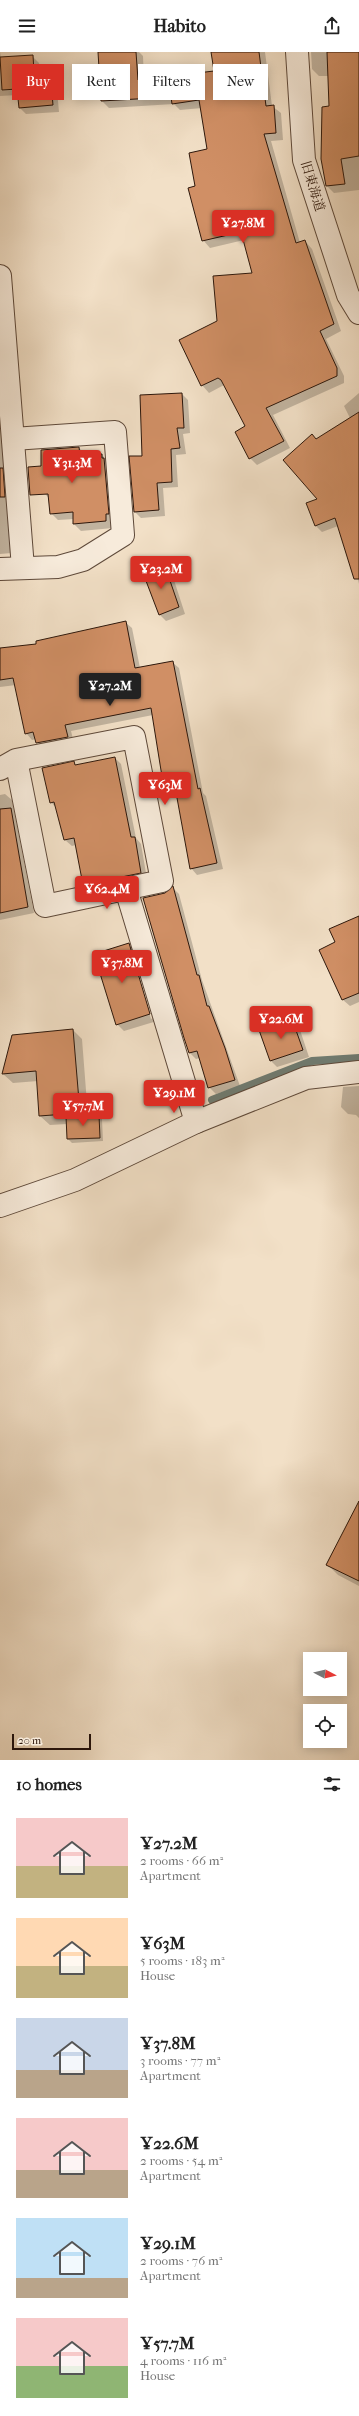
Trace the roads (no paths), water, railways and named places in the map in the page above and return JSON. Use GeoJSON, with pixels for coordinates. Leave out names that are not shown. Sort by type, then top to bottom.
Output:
{"type":"FeatureCollection","features":[{"type":"Feature","properties":{"kind":"street","name":"旧東海道"},"geometry":{"type":"LineString","coordinates":[[296,52],[304,160],[348,295],[359,313]]}},
{"type":"Feature","properties":{"kind":"street"},"geometry":{"type":"LineString","coordinates":[[0,276],[23,568]]}},
{"type":"Feature","properties":{"kind":"street"},"geometry":{"type":"LineString","coordinates":[[0,568],[58,567],[83,560],[123,535],[115,432],[13,439]]}},
{"type":"Feature","properties":{"kind":"street"},"geometry":{"type":"LineString","coordinates":[[134,737],[162,881],[45,906],[8,764],[134,737]]}},
{"type":"Feature","properties":{"kind":"street"},"geometry":{"type":"LineString","coordinates":[[126,889],[196,1122]]}},
{"type":"Feature","properties":{"kind":"street"},"geometry":{"type":"LineString","coordinates":[[0,1206],[75,1180],[196,1122],[306,1078],[359,1072]]}},
{"type":"Feature","properties":{"kind":"waterway"},"geometry":{"type":"LineString","coordinates":[[212,1100],[312,1061],[359,1058]]}}]}
